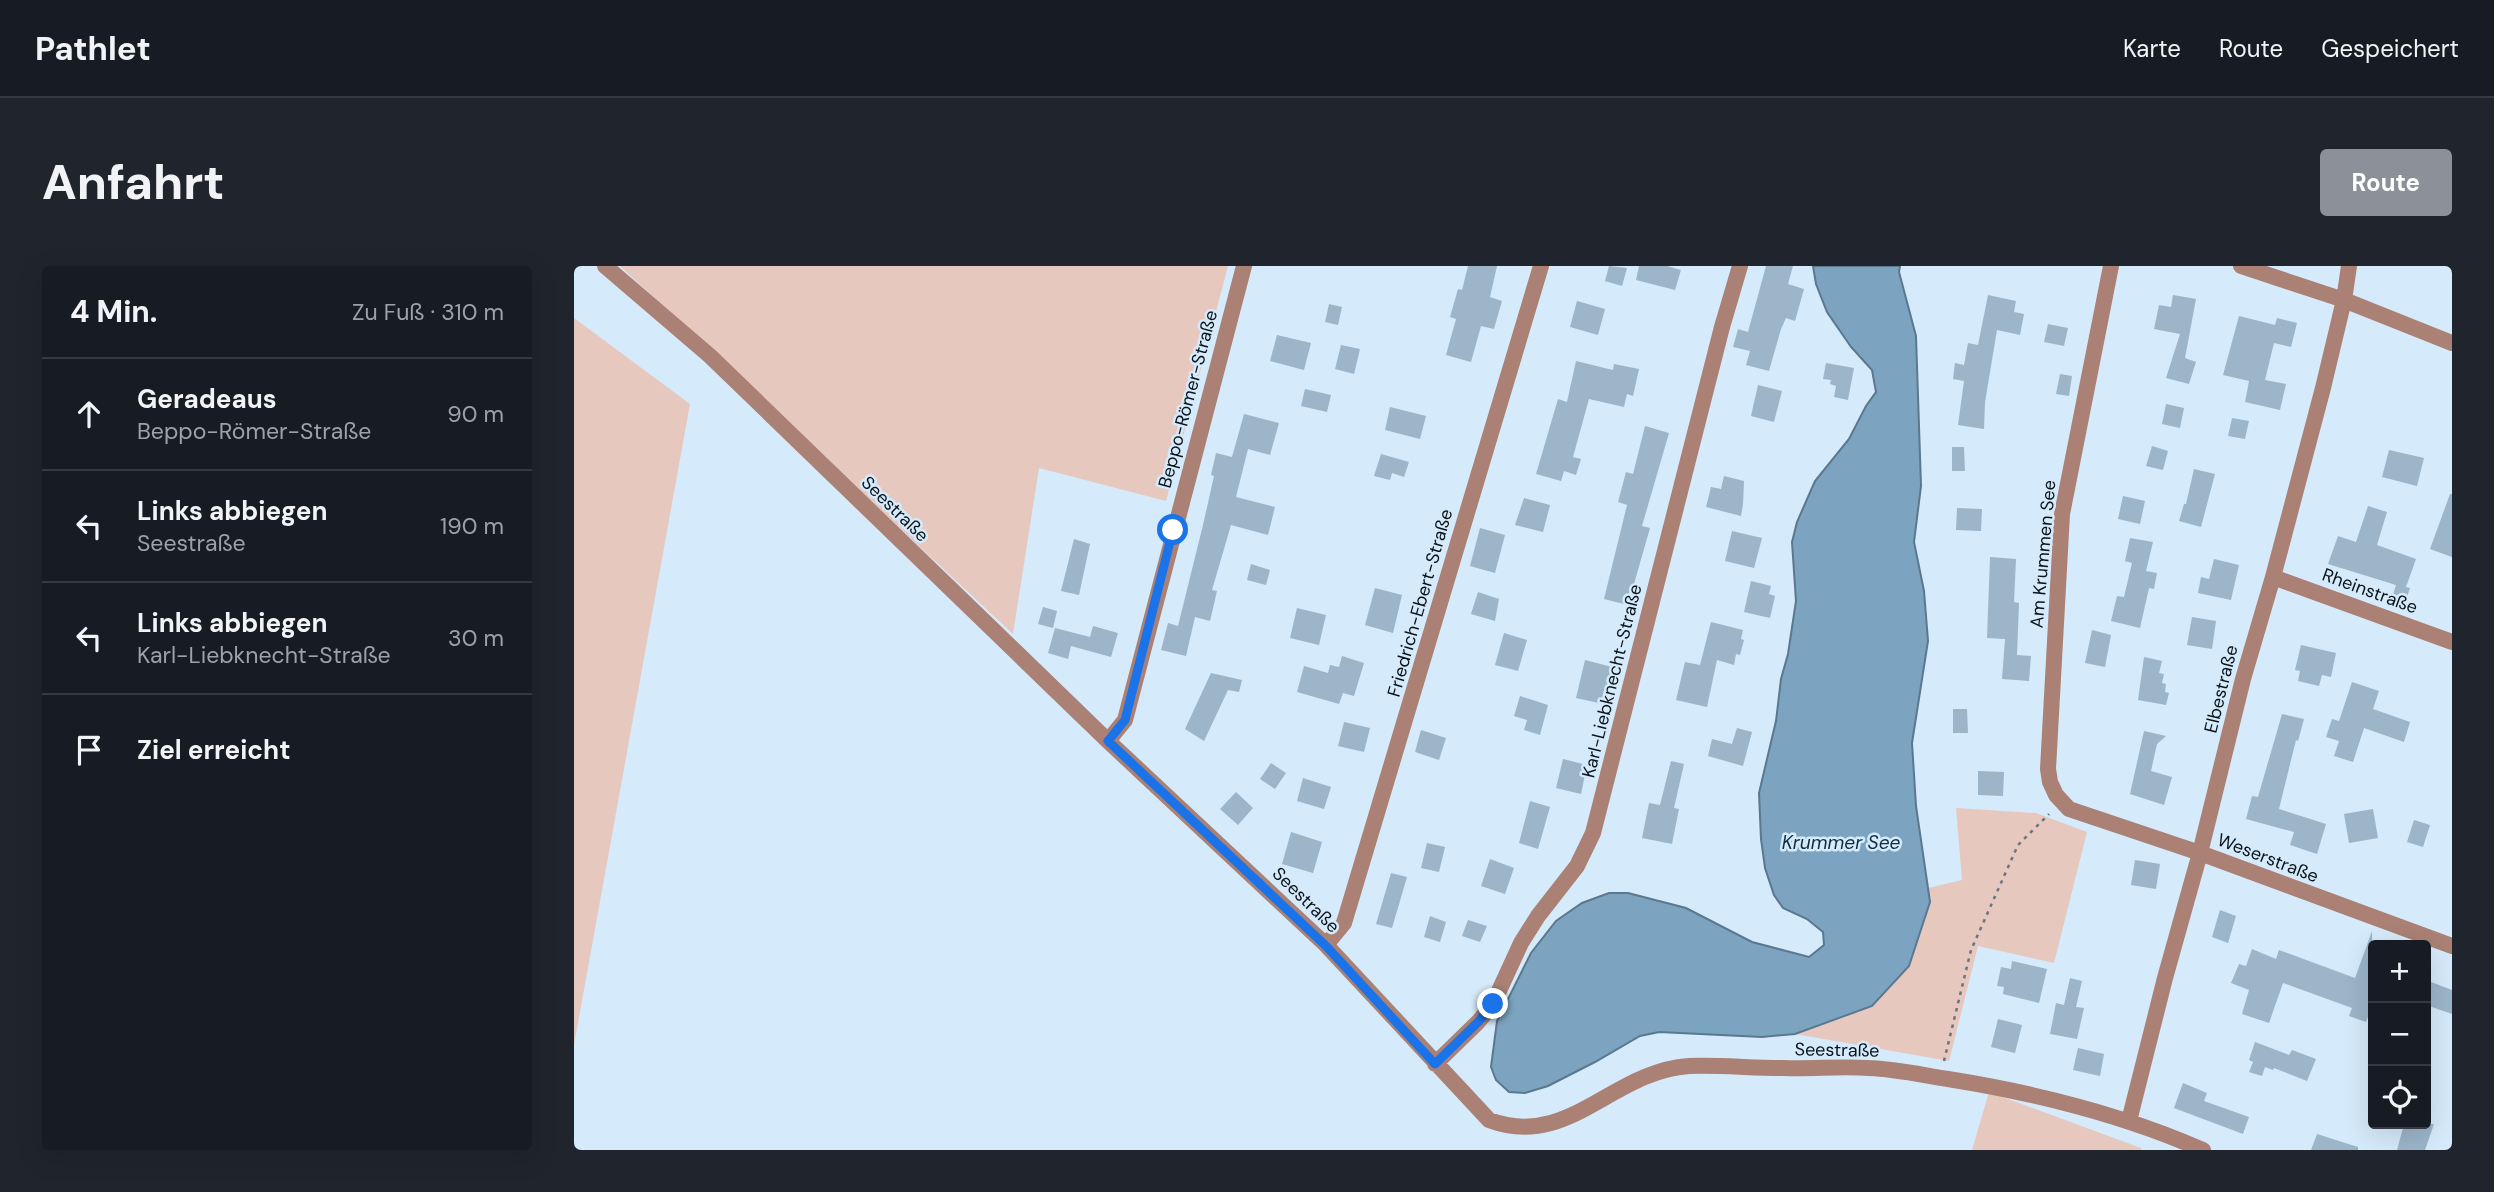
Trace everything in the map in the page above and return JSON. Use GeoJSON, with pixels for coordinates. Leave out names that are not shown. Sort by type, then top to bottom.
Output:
{"type":"FeatureCollection","features":[{"type":"Feature","properties":{"kind":"street","name":"Seestraße"},"geometry":{"type":"LineString","coordinates":[[605,266],[710,356],[1108,741],[1326,946],[1489,1120],[1507,1129],[1529,1132],[1548,1129],[1568,1123],[1647,1077],[1669,1069],[1690,1066],[1871,1068],[2048,1098],[2129,1121],[2203,1150]]}},
{"type":"Feature","properties":{"kind":"street","name":"Beppo-Römer-Straße"},"geometry":{"type":"LineString","coordinates":[[1108,741],[1125,720],[1244,266]]}},
{"type":"Feature","properties":{"kind":"street","name":"Friedrich-Ebert-Straße"},"geometry":{"type":"LineString","coordinates":[[1326,946],[1344,923],[1541,266]]}},
{"type":"Feature","properties":{"kind":"street","name":"Karl-Liebknecht-Straße"},"geometry":{"type":"LineString","coordinates":[[1435,1064],[1493,1004],[1521,943],[1538,916],[1577,866],[1593,833],[1715,353],[1741,266]]}},
{"type":"Feature","properties":{"kind":"street","name":"Am Krummen See"},"geometry":{"type":"LineString","coordinates":[[2066,806],[2050,782],[2048,769],[2062,514],[2111,266]]}},
{"type":"Feature","properties":{"kind":"street"},"geometry":{"type":"LineString","coordinates":[[2241,266],[2344,300],[2452,343]]}},
{"type":"Feature","properties":{"kind":"street","name":"Elbestraße"},"geometry":{"type":"LineString","coordinates":[[2129,1121],[2243,679],[2273,577],[2344,300],[2349,266]]}},
{"type":"Feature","properties":{"kind":"street","name":"Rheinstraße"},"geometry":{"type":"LineString","coordinates":[[2273,577],[2452,642]]}},
{"type":"Feature","properties":{"kind":"street","name":"Weserstraße"},"geometry":{"type":"LineString","coordinates":[[2066,806],[2452,946]]}},
{"type":"Feature","properties":{"kind":"path"},"geometry":{"type":"LineString","coordinates":[[1943,1064],[1971,950],[2018,845],[2039,822],[2066,806]]}},
{"type":"Feature","properties":{"kind":"shaded area"},"geometry":{"type":"Polygon","coordinates":[[[620,266],[1228,266],[1166,501],[1039,468],[1013,634],[620,266]]]}},
{"type":"Feature","properties":{"kind":"shaded area"},"geometry":{"type":"Polygon","coordinates":[[[574,318],[690,404],[574,1045],[574,318]]]}},
{"type":"Feature","properties":{"kind":"shaded area"},"geometry":{"type":"Polygon","coordinates":[[[1956,808],[2036,813],[2087,832],[2054,963],[1978,946],[1949,1061],[1795,1034],[1846,1017],[1930,903],[1928,888],[1962,880],[1956,808]]]}},
{"type":"Feature","properties":{"kind":"shaded area"},"geometry":{"type":"Polygon","coordinates":[[[1989,1092],[2141,1148],[2141,1150],[1972,1150],[1989,1092]]]}},
{"type":"Feature","properties":{"kind":"water","name":"Krummer See"},"geometry":{"type":"Polygon","coordinates":[[[1813,266],[1900,266],[1899,272],[1916,336],[1921,486],[1914,542],[1924,591],[1928,641],[1912,743],[1916,806],[1930,902],[1909,966],[1872,1006],[1795,1034],[1762,1037],[1659,1032],[1640,1036],[1548,1086],[1525,1093],[1509,1092],[1496,1080],[1491,1067],[1497,1021],[1531,953],[1556,921],[1582,903],[1609,893],[1628,893],[1686,908],[1752,942],[1809,957],[1824,945],[1823,932],[1807,919],[1783,908],[1774,895],[1765,868],[1759,793],[1776,721],[1796,601],[1792,542],[1797,522],[1815,481],[1849,439],[1876,392],[1872,370],[1851,347],[1827,312],[1816,284],[1813,266]]]}},
{"type":"Feature","properties":{"kind":"building"},"geometry":{"type":"Polygon","coordinates":[[[1468,266],[1497,266],[1490,297],[1502,301],[1494,329],[1481,326],[1471,362],[1446,355],[1456,319],[1450,317],[1458,289],[1462,290],[1468,266]]]}},
{"type":"Feature","properties":{"kind":"building"},"geometry":{"type":"Polygon","coordinates":[[[1609,266],[1627,268],[1622,286],[1605,281],[1609,266]]]}},
{"type":"Feature","properties":{"kind":"building"},"geometry":{"type":"Polygon","coordinates":[[[1639,266],[1667,266],[1681,270],[1675,290],[1636,280],[1639,266]]]}},
{"type":"Feature","properties":{"kind":"building"},"geometry":{"type":"Polygon","coordinates":[[[1766,266],[1793,266],[1788,284],[1804,289],[1795,321],[1786,318],[1781,329],[1769,371],[1746,365],[1750,351],[1733,347],[1738,329],[1748,332],[1766,266]]]}},
{"type":"Feature","properties":{"kind":"building"},"geometry":{"type":"Polygon","coordinates":[[[1988,295],[2016,301],[2014,312],[2024,314],[2020,335],[1997,330],[1985,402],[1984,429],[1958,425],[1964,381],[1953,379],[1955,363],[1964,365],[1968,343],[1978,345],[1988,295]]]}},
{"type":"Feature","properties":{"kind":"building"},"geometry":{"type":"Polygon","coordinates":[[[2173,295],[2196,299],[2185,358],[2196,362],[2189,384],[2166,378],[2180,334],[2154,329],[2159,305],[2171,307],[2173,295]]]}},
{"type":"Feature","properties":{"kind":"building"},"geometry":{"type":"Polygon","coordinates":[[[1577,301],[1605,309],[1598,335],[1570,327],[1577,301]]]}},
{"type":"Feature","properties":{"kind":"building"},"geometry":{"type":"Polygon","coordinates":[[[1329,304],[1342,307],[1338,325],[1325,322],[1329,304]]]}},
{"type":"Feature","properties":{"kind":"building"},"geometry":{"type":"Polygon","coordinates":[[[2239,316],[2275,325],[2277,318],[2297,323],[2291,347],[2274,343],[2265,380],[2286,384],[2280,410],[2245,402],[2249,381],[2223,375],[2239,316]]]}},
{"type":"Feature","properties":{"kind":"building"},"geometry":{"type":"Polygon","coordinates":[[[2048,324],[2068,328],[2064,346],[2044,342],[2048,324]]]}},
{"type":"Feature","properties":{"kind":"building"},"geometry":{"type":"Polygon","coordinates":[[[1277,335],[1311,343],[1304,370],[1270,361],[1277,335]]]}},
{"type":"Feature","properties":{"kind":"building"},"geometry":{"type":"Polygon","coordinates":[[[1341,345],[1360,349],[1354,374],[1335,369],[1341,345]]]}},
{"type":"Feature","properties":{"kind":"building"},"geometry":{"type":"Polygon","coordinates":[[[1576,361],[1613,370],[1614,364],[1639,369],[1633,396],[1627,394],[1624,407],[1589,399],[1573,457],[1581,459],[1576,475],[1564,471],[1561,481],[1536,474],[1558,399],[1567,402],[1576,361]]]}},
{"type":"Feature","properties":{"kind":"building"},"geometry":{"type":"Polygon","coordinates":[[[1826,363],[1854,368],[1848,400],[1834,397],[1836,386],[1830,384],[1831,380],[1823,379],[1826,363]]]}},
{"type":"Feature","properties":{"kind":"building"},"geometry":{"type":"Polygon","coordinates":[[[2060,374],[2072,376],[2069,396],[2056,394],[2060,374]]]}},
{"type":"Feature","properties":{"kind":"building"},"geometry":{"type":"Polygon","coordinates":[[[1758,385],[1782,391],[1774,422],[1751,416],[1758,385]]]}},
{"type":"Feature","properties":{"kind":"building"},"geometry":{"type":"Polygon","coordinates":[[[1305,389],[1331,395],[1327,412],[1301,406],[1305,389]]]}},
{"type":"Feature","properties":{"kind":"building"},"geometry":{"type":"Polygon","coordinates":[[[2166,404],[2184,408],[2180,428],[2162,424],[2166,404]]]}},
{"type":"Feature","properties":{"kind":"building"},"geometry":{"type":"Polygon","coordinates":[[[1390,407],[1426,416],[1420,439],[1385,430],[1390,407]]]}},
{"type":"Feature","properties":{"kind":"building"},"geometry":{"type":"Polygon","coordinates":[[[1244,414],[1279,423],[1270,455],[1248,449],[1236,497],[1275,507],[1268,535],[1231,525],[1212,590],[1217,591],[1210,621],[1195,617],[1186,656],[1161,650],[1168,623],[1178,626],[1214,476],[1211,475],[1216,453],[1232,457],[1244,414]]]}},
{"type":"Feature","properties":{"kind":"building"},"geometry":{"type":"Polygon","coordinates":[[[2232,418],[2249,421],[2245,439],[2228,436],[2232,418]]]}},
{"type":"Feature","properties":{"kind":"building"},"geometry":{"type":"Polygon","coordinates":[[[1645,426],[1669,433],[1642,526],[1650,528],[1628,605],[1604,599],[1627,505],[1618,502],[1626,472],[1633,474],[1645,426]]]}},
{"type":"Feature","properties":{"kind":"building"},"geometry":{"type":"Polygon","coordinates":[[[2152,446],[2168,451],[2163,470],[2146,466],[2152,446]]]}},
{"type":"Feature","properties":{"kind":"building"},"geometry":{"type":"Polygon","coordinates":[[[1952,447],[1964,447],[1965,471],[1952,471],[1952,447]]]}},
{"type":"Feature","properties":{"kind":"building"},"geometry":{"type":"Polygon","coordinates":[[[2389,450],[2424,458],[2417,486],[2382,477],[2389,450]]]}},
{"type":"Feature","properties":{"kind":"building"},"geometry":{"type":"Polygon","coordinates":[[[1381,454],[1409,462],[1404,477],[1392,473],[1390,480],[1374,476],[1381,454]]]}},
{"type":"Feature","properties":{"kind":"building"},"geometry":{"type":"Polygon","coordinates":[[[2194,469],[2215,474],[2201,527],[2179,521],[2194,469]]]}},
{"type":"Feature","properties":{"kind":"building"},"geometry":{"type":"Polygon","coordinates":[[[1724,476],[1744,481],[1741,516],[1706,507],[1711,487],[1721,489],[1724,476]]]}},
{"type":"Feature","properties":{"kind":"building"},"geometry":{"type":"Polygon","coordinates":[[[2452,494],[2452,557],[2430,549],[2452,494]]]}},
{"type":"Feature","properties":{"kind":"building"},"geometry":{"type":"Polygon","coordinates":[[[2123,496],[2145,501],[2140,524],[2118,519],[2123,496]]]}},
{"type":"Feature","properties":{"kind":"building"},"geometry":{"type":"Polygon","coordinates":[[[1524,498],[1550,505],[1543,532],[1515,525],[1524,498]]]}},
{"type":"Feature","properties":{"kind":"building"},"geometry":{"type":"Polygon","coordinates":[[[2368,506],[2387,512],[2377,545],[2416,559],[2406,587],[2410,588],[2405,603],[2392,598],[2396,585],[2328,564],[2338,536],[2356,542],[2368,506]]]}},
{"type":"Feature","properties":{"kind":"building"},"geometry":{"type":"Polygon","coordinates":[[[1957,508],[1982,509],[1981,531],[1956,530],[1957,508]]]}},
{"type":"Feature","properties":{"kind":"building"},"geometry":{"type":"Polygon","coordinates":[[[1480,528],[1505,535],[1495,573],[1470,566],[1480,528]]]}},
{"type":"Feature","properties":{"kind":"building"},"geometry":{"type":"Polygon","coordinates":[[[1732,531],[1762,538],[1754,568],[1725,561],[1732,531]]]}},
{"type":"Feature","properties":{"kind":"building"},"geometry":{"type":"Polygon","coordinates":[[[2130,538],[2153,542],[2146,571],[2157,573],[2154,589],[2149,588],[2140,628],[2111,621],[2117,596],[2124,597],[2132,563],[2125,561],[2130,538]]]}},
{"type":"Feature","properties":{"kind":"building"},"geometry":{"type":"Polygon","coordinates":[[[1074,539],[1090,544],[1079,595],[1061,591],[1074,539]]]}},
{"type":"Feature","properties":{"kind":"building"},"geometry":{"type":"Polygon","coordinates":[[[1990,557],[2016,559],[2014,602],[2019,603],[2017,655],[2031,656],[2029,681],[2002,679],[2005,639],[1987,638],[1990,557]]]}},
{"type":"Feature","properties":{"kind":"building"},"geometry":{"type":"Polygon","coordinates":[[[2214,559],[2239,565],[2231,600],[2198,593],[2201,577],[2209,579],[2214,559]]]}},
{"type":"Feature","properties":{"kind":"building"},"geometry":{"type":"Polygon","coordinates":[[[1251,564],[1270,570],[1266,585],[1247,580],[1251,564]]]}},
{"type":"Feature","properties":{"kind":"building"},"geometry":{"type":"Polygon","coordinates":[[[1751,581],[1771,586],[1769,594],[1775,596],[1770,618],[1744,612],[1751,581]]]}},
{"type":"Feature","properties":{"kind":"building"},"geometry":{"type":"Polygon","coordinates":[[[1375,588],[1402,595],[1393,633],[1365,625],[1375,588]]]}},
{"type":"Feature","properties":{"kind":"building"},"geometry":{"type":"Polygon","coordinates":[[[1478,592],[1499,599],[1495,621],[1471,614],[1478,592]]]}},
{"type":"Feature","properties":{"kind":"building"},"geometry":{"type":"Polygon","coordinates":[[[1043,607],[1057,611],[1053,628],[1038,624],[1043,607]]]}},
{"type":"Feature","properties":{"kind":"building"},"geometry":{"type":"Polygon","coordinates":[[[1297,608],[1326,615],[1319,645],[1290,638],[1297,608]]]}},
{"type":"Feature","properties":{"kind":"building"},"geometry":{"type":"Polygon","coordinates":[[[2192,617],[2216,621],[2212,649],[2187,645],[2192,617]]]}},
{"type":"Feature","properties":{"kind":"building"},"geometry":{"type":"Polygon","coordinates":[[[1711,622],[1743,630],[1741,639],[1744,640],[1740,655],[1736,654],[1734,665],[1717,660],[1707,707],[1676,700],[1685,662],[1700,665],[1711,622]]]}},
{"type":"Feature","properties":{"kind":"building"},"geometry":{"type":"Polygon","coordinates":[[[1093,626],[1118,633],[1111,657],[1071,646],[1068,659],[1048,653],[1055,628],[1090,637],[1093,626]]]}},
{"type":"Feature","properties":{"kind":"building"},"geometry":{"type":"Polygon","coordinates":[[[2092,630],[2111,635],[2105,667],[2085,663],[2092,630]]]}},
{"type":"Feature","properties":{"kind":"building"},"geometry":{"type":"Polygon","coordinates":[[[1504,633],[1527,640],[1518,671],[1495,665],[1504,633]]]}},
{"type":"Feature","properties":{"kind":"building"},"geometry":{"type":"Polygon","coordinates":[[[2301,645],[2336,653],[2331,677],[2322,675],[2319,686],[2298,681],[2300,671],[2295,670],[2301,645]]]}},
{"type":"Feature","properties":{"kind":"building"},"geometry":{"type":"Polygon","coordinates":[[[1342,656],[1364,663],[1354,696],[1343,693],[1339,704],[1297,692],[1304,666],[1328,673],[1330,665],[1339,667],[1342,656]]]}},
{"type":"Feature","properties":{"kind":"building"},"geometry":{"type":"Polygon","coordinates":[[[2144,657],[2162,661],[2159,673],[2164,674],[2162,683],[2166,684],[2165,692],[2169,693],[2166,705],[2138,700],[2144,657]]]}},
{"type":"Feature","properties":{"kind":"building"},"geometry":{"type":"Polygon","coordinates":[[[1585,660],[1612,667],[1603,704],[1576,698],[1585,660]]]}},
{"type":"Feature","properties":{"kind":"building"},"geometry":{"type":"Polygon","coordinates":[[[1211,673],[1242,680],[1239,692],[1228,690],[1204,741],[1185,729],[1211,673]]]}},
{"type":"Feature","properties":{"kind":"building"},"geometry":{"type":"Polygon","coordinates":[[[2352,682],[2379,691],[2373,709],[2410,722],[2404,742],[2364,728],[2353,762],[2334,756],[2339,741],[2326,737],[2332,719],[2339,721],[2352,682]]]}},
{"type":"Feature","properties":{"kind":"building"},"geometry":{"type":"Polygon","coordinates":[[[1520,696],[1548,705],[1540,735],[1524,730],[1527,720],[1514,716],[1520,696]]]}},
{"type":"Feature","properties":{"kind":"building"},"geometry":{"type":"Polygon","coordinates":[[[1953,709],[1967,709],[1968,733],[1953,733],[1953,709]]]}},
{"type":"Feature","properties":{"kind":"building"},"geometry":{"type":"Polygon","coordinates":[[[2282,714],[2304,719],[2279,809],[2326,824],[2317,854],[2290,845],[2294,832],[2246,819],[2252,796],[2258,797],[2282,714]]]}},
{"type":"Feature","properties":{"kind":"building"},"geometry":{"type":"Polygon","coordinates":[[[1344,722],[1370,728],[1364,752],[1338,746],[1344,722]]]}},
{"type":"Feature","properties":{"kind":"building"},"geometry":{"type":"Polygon","coordinates":[[[1737,728],[1752,732],[1743,766],[1708,756],[1712,739],[1732,744],[1737,728]]]}},
{"type":"Feature","properties":{"kind":"building"},"geometry":{"type":"Polygon","coordinates":[[[1421,730],[1446,738],[1439,760],[1415,752],[1421,730]]]}},
{"type":"Feature","properties":{"kind":"building"},"geometry":{"type":"Polygon","coordinates":[[[2144,731],[2166,736],[2157,744],[2151,771],[2172,777],[2164,805],[2130,794],[2144,731]]]}},
{"type":"Feature","properties":{"kind":"building"},"geometry":{"type":"Polygon","coordinates":[[[1563,759],[1587,765],[1581,794],[1556,788],[1563,759]]]}},
{"type":"Feature","properties":{"kind":"building"},"geometry":{"type":"Polygon","coordinates":[[[1671,761],[1684,764],[1674,808],[1679,809],[1672,844],[1642,838],[1649,803],[1660,805],[1671,761]]]}},
{"type":"Feature","properties":{"kind":"building"},"geometry":{"type":"Polygon","coordinates":[[[1271,763],[1286,773],[1275,789],[1260,779],[1271,763]]]}},
{"type":"Feature","properties":{"kind":"building"},"geometry":{"type":"Polygon","coordinates":[[[1978,771],[2004,772],[2003,796],[1978,795],[1978,771]]]}},
{"type":"Feature","properties":{"kind":"building"},"geometry":{"type":"Polygon","coordinates":[[[1303,778],[1331,787],[1324,809],[1297,801],[1303,778]]]}},
{"type":"Feature","properties":{"kind":"building"},"geometry":{"type":"Polygon","coordinates":[[[1236,792],[1253,808],[1238,825],[1220,809],[1236,792]]]}},
{"type":"Feature","properties":{"kind":"building"},"geometry":{"type":"Polygon","coordinates":[[[1530,801],[1550,807],[1538,849],[1519,843],[1530,801]]]}},
{"type":"Feature","properties":{"kind":"building"},"geometry":{"type":"Polygon","coordinates":[[[2373,809],[2378,838],[2349,843],[2344,814],[2373,809]]]}},
{"type":"Feature","properties":{"kind":"building"},"geometry":{"type":"Polygon","coordinates":[[[2414,820],[2430,825],[2423,847],[2407,842],[2414,820]]]}},
{"type":"Feature","properties":{"kind":"building"},"geometry":{"type":"Polygon","coordinates":[[[1291,832],[1322,842],[1313,873],[1282,864],[1291,832]]]}},
{"type":"Feature","properties":{"kind":"building"},"geometry":{"type":"Polygon","coordinates":[[[1427,843],[1445,847],[1439,872],[1421,868],[1427,843]]]}},
{"type":"Feature","properties":{"kind":"building"},"geometry":{"type":"Polygon","coordinates":[[[1490,859],[1514,868],[1505,894],[1481,886],[1490,859]]]}},
{"type":"Feature","properties":{"kind":"building"},"geometry":{"type":"Polygon","coordinates":[[[2135,860],[2160,864],[2156,889],[2131,885],[2135,860]]]}},
{"type":"Feature","properties":{"kind":"building"},"geometry":{"type":"Polygon","coordinates":[[[1391,873],[1407,877],[1392,928],[1376,924],[1391,873]]]}},
{"type":"Feature","properties":{"kind":"building"},"geometry":{"type":"Polygon","coordinates":[[[2220,910],[2236,916],[2228,943],[2212,937],[2220,910]]]}},
{"type":"Feature","properties":{"kind":"building"},"geometry":{"type":"Polygon","coordinates":[[[1430,916],[1446,922],[1440,942],[1424,937],[1430,916]]]}},
{"type":"Feature","properties":{"kind":"building"},"geometry":{"type":"Polygon","coordinates":[[[1468,920],[1487,926],[1480,942],[1462,936],[1468,920]]]}},
{"type":"Feature","properties":{"kind":"building"},"geometry":{"type":"Polygon","coordinates":[[[2368,942],[2366,1022],[2349,1016],[2352,1008],[2283,983],[2269,1023],[2242,1014],[2249,990],[2231,983],[2239,964],[2246,966],[2252,949],[2276,959],[2279,950],[2355,978],[2368,942]]]}},
{"type":"Feature","properties":{"kind":"building"},"geometry":{"type":"Polygon","coordinates":[[[2012,961],[2047,969],[2039,1003],[2003,994],[2004,987],[1997,986],[2001,967],[2011,969],[2012,961]]]}},
{"type":"Feature","properties":{"kind":"building"},"geometry":{"type":"Polygon","coordinates":[[[2070,978],[2082,981],[2076,1007],[2084,1008],[2077,1039],[2050,1034],[2056,1003],[2064,1005],[2070,978]]]}},
{"type":"Feature","properties":{"kind":"building"},"geometry":{"type":"Polygon","coordinates":[[[2431,982],[2452,990],[2452,1014],[2431,1007],[2431,982]]]}},
{"type":"Feature","properties":{"kind":"building"},"geometry":{"type":"Polygon","coordinates":[[[1998,1019],[2022,1025],[2015,1053],[1991,1047],[1998,1019]]]}},
{"type":"Feature","properties":{"kind":"building"},"geometry":{"type":"Polygon","coordinates":[[[2255,1042],[2289,1055],[2292,1050],[2316,1059],[2307,1081],[2274,1068],[2265,1067],[2262,1076],[2249,1072],[2253,1062],[2249,1060],[2255,1042]]]}},
{"type":"Feature","properties":{"kind":"building"},"geometry":{"type":"Polygon","coordinates":[[[2078,1048],[2104,1054],[2100,1076],[2073,1070],[2078,1048]]]}},
{"type":"Feature","properties":{"kind":"building"},"geometry":{"type":"Polygon","coordinates":[[[2183,1083],[2207,1093],[2204,1101],[2249,1117],[2243,1134],[2174,1108],[2183,1083]]]}},
{"type":"Feature","properties":{"kind":"building"},"geometry":{"type":"Polygon","coordinates":[[[2431,1124],[2434,1124],[2425,1150],[2397,1150],[2403,1129],[2431,1129],[2431,1124]]]}},
{"type":"Feature","properties":{"kind":"building"},"geometry":{"type":"Polygon","coordinates":[[[2317,1134],[2358,1147],[2358,1150],[2311,1150],[2317,1134]]]}},
{"type":"Feature","properties":{"kind":"route"},"geometry":{"type":"LineString","coordinates":[[1173,530],[1125,720],[1108,741],[1326,946],[1435,1064],[1493,1004]]}}]}
